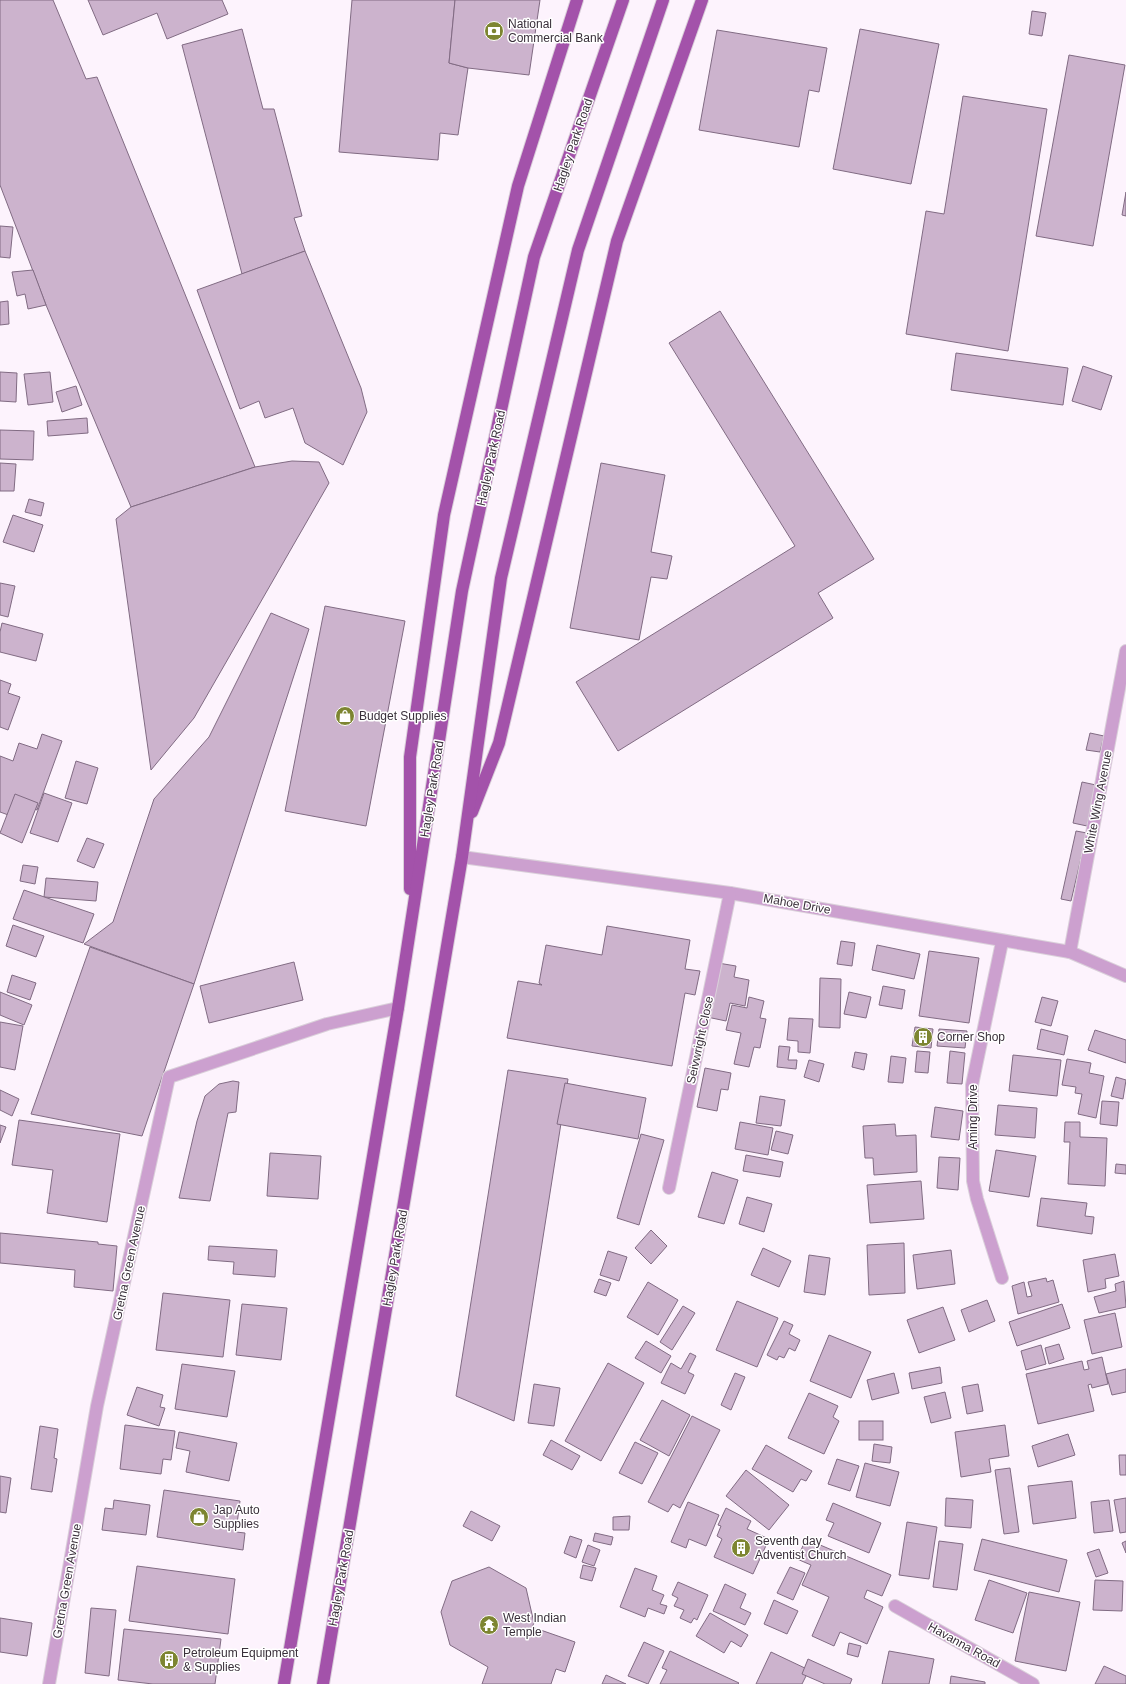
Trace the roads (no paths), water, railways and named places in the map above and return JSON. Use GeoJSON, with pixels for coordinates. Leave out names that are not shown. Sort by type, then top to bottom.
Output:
{"type":"FeatureCollection","features":[{"type":"Feature","properties":{"kind":"main road","name":"Hagley Park Road"},"geometry":{"type":"LineString","coordinates":[[410,928],[410,757],[444,515],[518,186],[577,0]]}},
{"type":"Feature","properties":{"kind":"main road","name":"Hagley Park Road"},"geometry":{"type":"LineString","coordinates":[[284,1684],[398,1008],[462,591],[534,257],[623,0]]}},
{"type":"Feature","properties":{"kind":"main road","name":"Hagley Park Road"},"geometry":{"type":"LineString","coordinates":[[323,1684],[462,857],[501,578],[578,250],[663,0]]}},
{"type":"Feature","properties":{"kind":"main road","name":"Hagley Park Road"},"geometry":{"type":"LineString","coordinates":[[465,832],[499,743],[616,241],[702,0]]}},
{"type":"Feature","properties":{"kind":"street","name":"White Wing Avenue"},"geometry":{"type":"LineString","coordinates":[[1070,952],[1126,652]]}},
{"type":"Feature","properties":{"kind":"street","name":"Mahoe Drive"},"geometry":{"type":"LineString","coordinates":[[462,857],[730,893],[1002,942],[1070,952],[1126,976]]}},
{"type":"Feature","properties":{"kind":"street","name":"Seivwright Close"},"geometry":{"type":"LineString","coordinates":[[669,1188],[730,893]]}},
{"type":"Feature","properties":{"kind":"street","name":"Aming Drive"},"geometry":{"type":"LineString","coordinates":[[1002,942],[972,1085],[973,1181],[977,1199],[1002,1278]]}},
{"type":"Feature","properties":{"kind":"street","name":"Gretna Green Avenue"},"geometry":{"type":"LineString","coordinates":[[49,1684],[97,1406],[169,1077],[327,1024],[398,1008]]}},
{"type":"Feature","properties":{"kind":"street","name":"Havanna Road"},"geometry":{"type":"LineString","coordinates":[[895,1606],[1033,1684]]}},
{"type":"Feature","properties":{"kind":"place","name":"National Commercial Bank"},"geometry":{"type":"Point","coordinates":[494,31]}},
{"type":"Feature","properties":{"kind":"place","name":"Budget Supplies"},"geometry":{"type":"Point","coordinates":[345,716]}},
{"type":"Feature","properties":{"kind":"place","name":"Corner Shop"},"geometry":{"type":"Point","coordinates":[923,1037]}},
{"type":"Feature","properties":{"kind":"place","name":"Jap Auto Supplies"},"geometry":{"type":"Point","coordinates":[199,1517]}},
{"type":"Feature","properties":{"kind":"place","name":"Seventh day Adventist Church"},"geometry":{"type":"Point","coordinates":[741,1548]}},
{"type":"Feature","properties":{"kind":"place","name":"West Indian Temple"},"geometry":{"type":"Point","coordinates":[489,1625]}},
{"type":"Feature","properties":{"kind":"place","name":"Petroleum Equipment & Supplies"},"geometry":{"type":"Point","coordinates":[169,1660]}}]}
